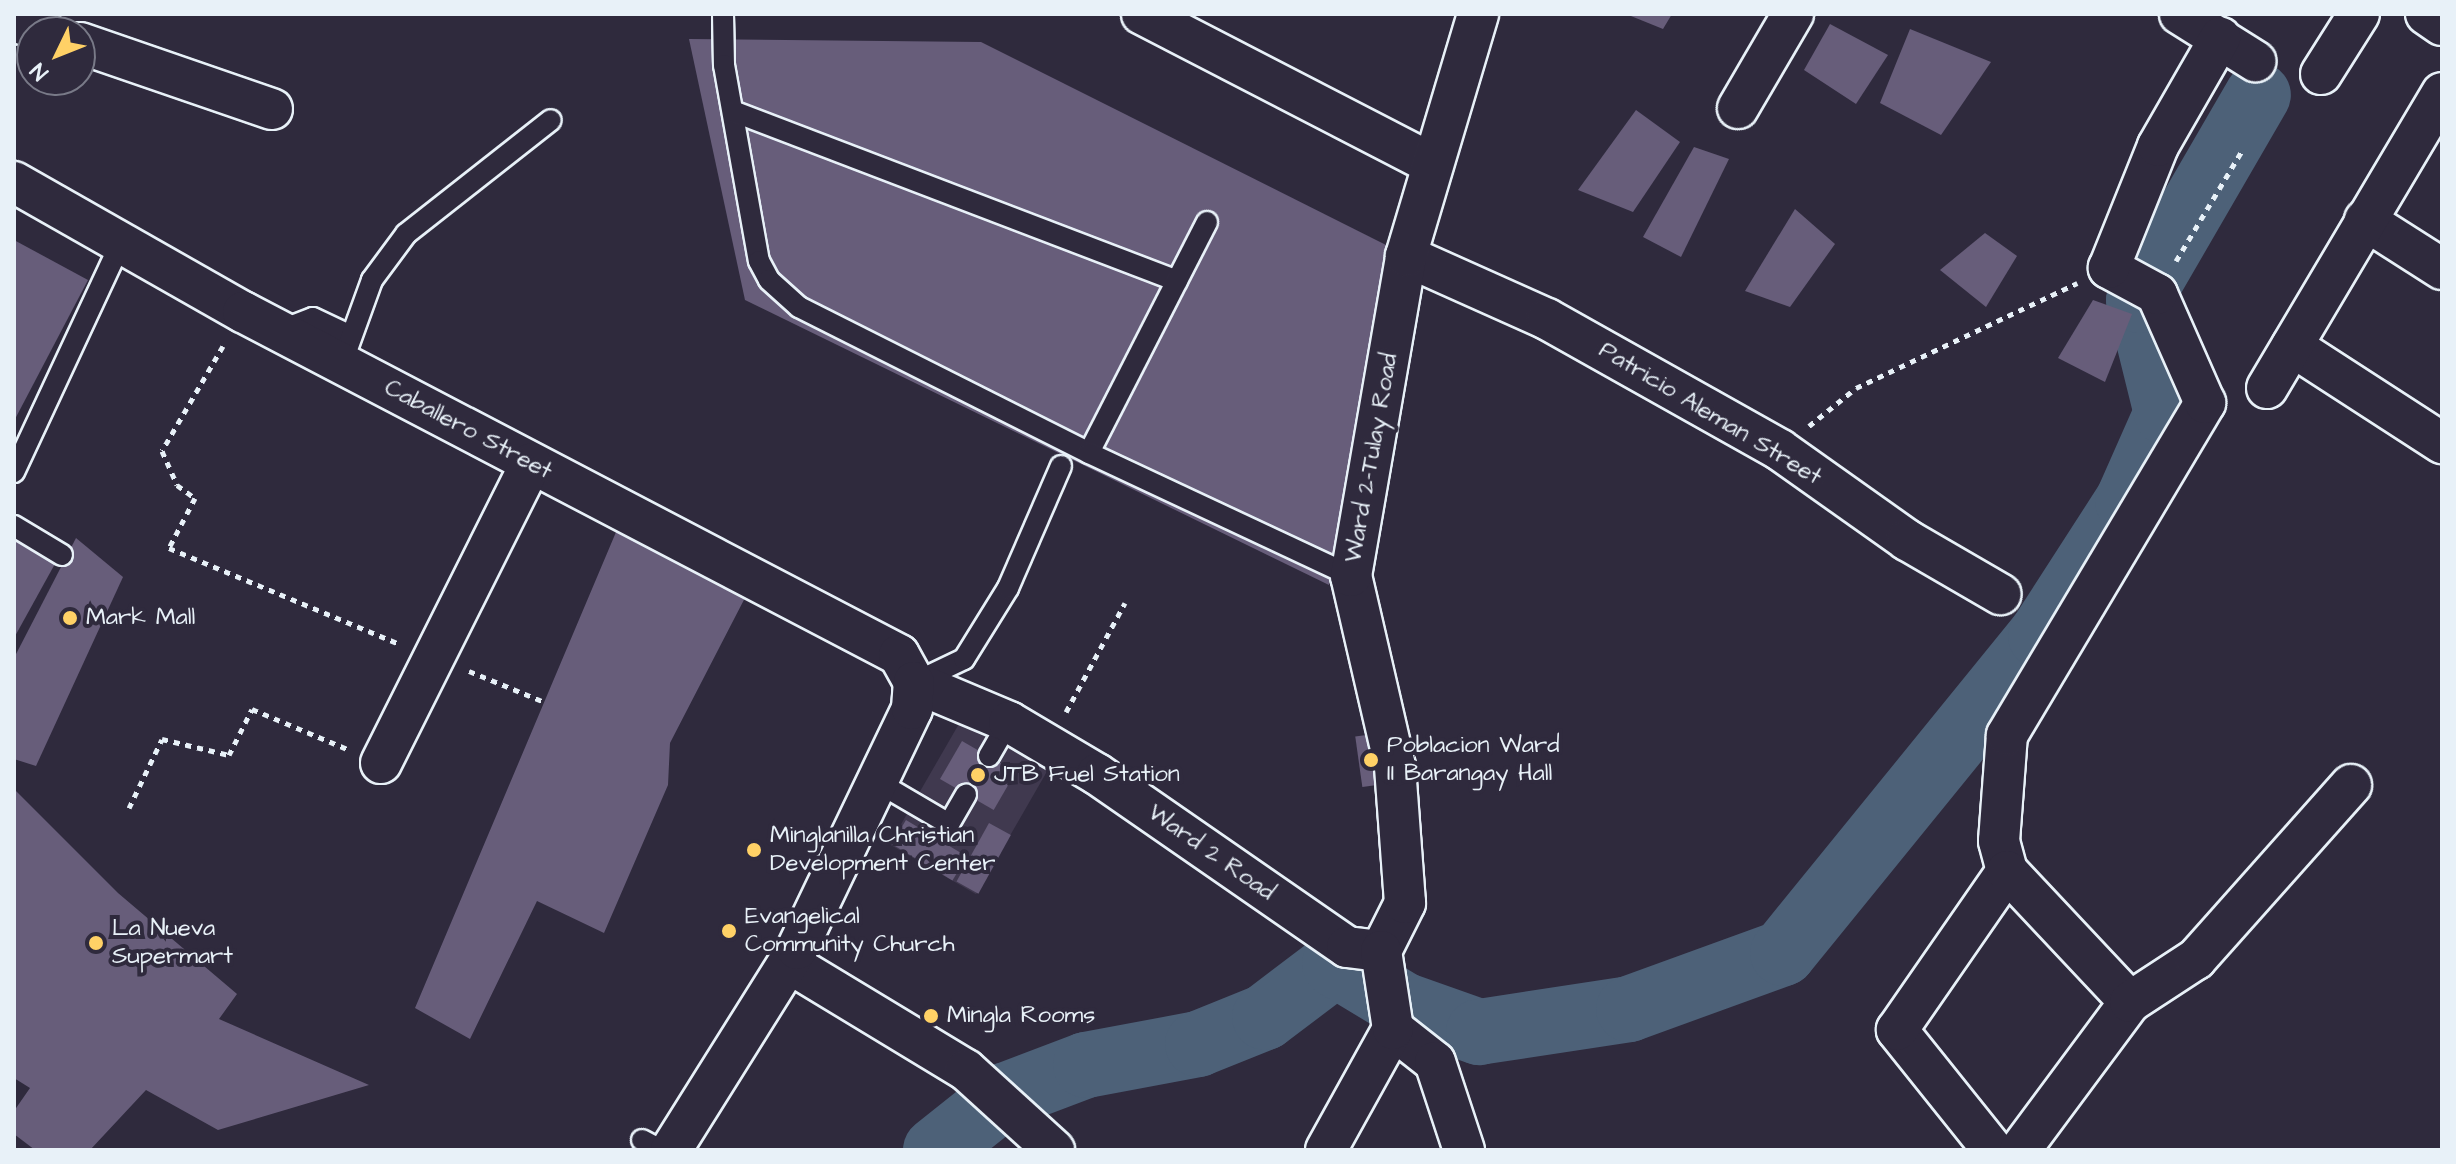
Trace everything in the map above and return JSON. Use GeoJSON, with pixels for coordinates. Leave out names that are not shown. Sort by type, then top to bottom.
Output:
{"type":"FeatureCollection","features":[{"type":"Feature","properties":{"kind":"street"},"geometry":{"type":"LineString","coordinates":[[1142,14],[1433,164]]}},
{"type":"Feature","properties":{"kind":"street","name":"Ward 2-Tulay Road"},"geometry":{"type":"LineString","coordinates":[[1326,1150],[1389,992],[1405,903],[1395,766],[1351,576],[1406,256],[1478,14]]}},
{"type":"Feature","properties":{"kind":"street"},"geometry":{"type":"LineString","coordinates":[[1738,108],[1793,14]]}},
{"type":"Feature","properties":{"kind":"street"},"geometry":{"type":"LineString","coordinates":[[2180,14],[2255,61]]}},
{"type":"Feature","properties":{"kind":"street"},"geometry":{"type":"LineString","coordinates":[[2426,14],[2442,25]]}},
{"type":"Feature","properties":{"kind":"street"},"geometry":{"type":"LineString","coordinates":[[2321,74],[2343,20]]}},
{"type":"Feature","properties":{"kind":"street"},"geometry":{"type":"LineString","coordinates":[[2130,1002],[2007,871],[1999,841],[2007,735],[2205,403],[2157,294],[2109,268],[2158,146],[2220,38]]}},
{"type":"Feature","properties":{"kind":"street"},"geometry":{"type":"LineString","coordinates":[[96,48],[272,109]]}},
{"type":"Feature","properties":{"kind":"street"},"geometry":{"type":"LineString","coordinates":[[2267,388],[2442,93]]}},
{"type":"Feature","properties":{"kind":"street","name":"Caballero Street"},"geometry":{"type":"LineString","coordinates":[[14,182],[279,331],[347,350],[531,463],[899,655],[914,682]]}},
{"type":"Feature","properties":{"kind":"street"},"geometry":{"type":"LineString","coordinates":[[2365,220],[2442,269]]}},
{"type":"Feature","properties":{"kind":"street","name":"Patricio Aleman Street"},"geometry":{"type":"LineString","coordinates":[[1406,256],[1547,319],[1780,450],[1907,540],[2000,594]]}},
{"type":"Feature","properties":{"kind":"street"},"geometry":{"type":"LineString","coordinates":[[2292,346],[2442,443]]}},
{"type":"Feature","properties":{"kind":"street"},"geometry":{"type":"LineString","coordinates":[[381,763],[531,463]]}},
{"type":"Feature","properties":{"kind":"street"},"geometry":{"type":"LineString","coordinates":[[657,1145],[789,963],[879,783],[912,709],[914,682]]}},
{"type":"Feature","properties":{"kind":"street","name":"Ward 2 Road"},"geometry":{"type":"LineString","coordinates":[[914,682],[1009,722],[1048,744],[1328,936],[1364,952],[1389,992]]}},
{"type":"Feature","properties":{"kind":"street"},"geometry":{"type":"LineString","coordinates":[[2020,1150],[2130,1002],[2196,959],[2351,785]]}},
{"type":"Feature","properties":{"kind":"street"},"geometry":{"type":"LineString","coordinates":[[1993,1150],[1897,1030],[2007,871]]}},
{"type":"Feature","properties":{"kind":"street"},"geometry":{"type":"LineString","coordinates":[[789,963],[999,1098],[1054,1150]]}},
{"type":"Feature","properties":{"kind":"street"},"geometry":{"type":"LineString","coordinates":[[1389,992],[1435,1062],[1464,1150]]}},
{"type":"Feature","properties":{"kind":"lane"},"geometry":{"type":"LineString","coordinates":[[723,14],[759,261],[782,293],[1089,453],[1351,576]]}},
{"type":"Feature","properties":{"kind":"lane"},"geometry":{"type":"LineString","coordinates":[[735,112],[1177,281]]}},
{"type":"Feature","properties":{"kind":"lane"},"geometry":{"type":"LineString","coordinates":[[347,350],[372,280],[406,234],[551,120]]}},
{"type":"Feature","properties":{"kind":"lane"},"geometry":{"type":"LineString","coordinates":[[1089,453],[1207,222]]}},
{"type":"Feature","properties":{"kind":"lane"},"geometry":{"type":"LineString","coordinates":[[14,472],[121,243]]}},
{"type":"Feature","properties":{"kind":"lane"},"geometry":{"type":"LineString","coordinates":[[914,682],[964,659],[1008,588],[1061,466]]}},
{"type":"Feature","properties":{"kind":"lane"},"geometry":{"type":"LineString","coordinates":[[14,526],[62,555]]}},
{"type":"Feature","properties":{"kind":"lane"},"geometry":{"type":"LineString","coordinates":[[989,756],[1009,722]]}},
{"type":"Feature","properties":{"kind":"lane"},"geometry":{"type":"LineString","coordinates":[[879,783],[949,824],[966,794]]}},
{"type":"Feature","properties":{"kind":"lane"},"geometry":{"type":"LineString","coordinates":[[657,1145],[661,1150]]}},
{"type":"Feature","properties":{"kind":"path"},"geometry":{"type":"LineString","coordinates":[[2157,294],[2243,149]]}},
{"type":"Feature","properties":{"kind":"path"},"geometry":{"type":"LineString","coordinates":[[1780,450],[1856,388],[2109,268]]}},
{"type":"Feature","properties":{"kind":"path"},"geometry":{"type":"LineString","coordinates":[[243,312],[162,451],[177,485],[195,498],[169,548],[542,701]]}},
{"type":"Feature","properties":{"kind":"path"},"geometry":{"type":"LineString","coordinates":[[1048,744],[1125,603]]}},
{"type":"Feature","properties":{"kind":"path"},"geometry":{"type":"LineString","coordinates":[[129,808],[162,739],[229,755],[252,709],[381,763]]}},
{"type":"Feature","properties":{"kind":"shaded area","name":"JTB Fuel Station"},"geometry":{"type":"Polygon","coordinates":[[[967,710],[1054,760],[976,894],[890,844],[967,710]]]}},
{"type":"Feature","properties":{"kind":"building"},"geometry":{"type":"Polygon","coordinates":[[[1626,14],[1672,14],[1663,29],[1626,14]]]}},
{"type":"Feature","properties":{"kind":"building"},"geometry":{"type":"Polygon","coordinates":[[[1830,24],[1888,55],[1856,104],[1804,70],[1830,24]]]}},
{"type":"Feature","properties":{"kind":"building"},"geometry":{"type":"Polygon","coordinates":[[[1910,29],[1991,62],[1941,135],[1880,103],[1910,29]]]}},
{"type":"Feature","properties":{"kind":"building"},"geometry":{"type":"Polygon","coordinates":[[[689,39],[981,42],[1392,248],[1374,391],[1329,585],[745,300],[689,39]]]}},
{"type":"Feature","properties":{"kind":"building"},"geometry":{"type":"Polygon","coordinates":[[[1636,110],[1680,142],[1633,212],[1578,190],[1636,110]]]}},
{"type":"Feature","properties":{"kind":"building"},"geometry":{"type":"Polygon","coordinates":[[[1694,147],[1729,159],[1681,257],[1643,237],[1694,147]]]}},
{"type":"Feature","properties":{"kind":"building"},"geometry":{"type":"Polygon","coordinates":[[[1795,209],[1835,244],[1790,307],[1745,291],[1795,209]]]}},
{"type":"Feature","properties":{"kind":"building"},"geometry":{"type":"Polygon","coordinates":[[[1985,233],[2017,256],[1986,307],[1940,270],[1985,233]]]}},
{"type":"Feature","properties":{"kind":"building"},"geometry":{"type":"Polygon","coordinates":[[[14,240],[88,280],[14,421],[14,240]]]}},
{"type":"Feature","properties":{"kind":"building"},"geometry":{"type":"Polygon","coordinates":[[[2093,300],[2132,314],[2105,382],[2058,358],[2093,300]]]}},
{"type":"Feature","properties":{"kind":"building"},"geometry":{"type":"Polygon","coordinates":[[[619,525],[748,592],[670,743],[668,785],[604,933],[537,901],[470,1039],[415,1008],[619,525]]]}},
{"type":"Feature","properties":{"kind":"building","name":"Mark Mall"},"geometry":{"type":"Polygon","coordinates":[[[76,538],[123,577],[36,766],[14,759],[14,658],[76,538]]]}},
{"type":"Feature","properties":{"kind":"building"},"geometry":{"type":"Polygon","coordinates":[[[14,539],[56,562],[14,638],[14,539]]]}},
{"type":"Feature","properties":{"kind":"building","name":"Poblacion Ward II Barangay Hall"},"geometry":{"type":"Polygon","coordinates":[[[1381,733],[1388,784],[1362,787],[1355,737],[1381,733]]]}},
{"type":"Feature","properties":{"kind":"building","name":"JTB Fuel Station"},"geometry":{"type":"Polygon","coordinates":[[[962,741],[1016,772],[994,810],[940,779],[962,741]]]}},
{"type":"Feature","properties":{"kind":"building","name":"La Nueva Supermart"},"geometry":{"type":"Polygon","coordinates":[[[14,789],[118,893],[237,994],[219,1019],[369,1085],[218,1130],[146,1090],[90,1150],[35,1150],[14,1134],[14,1111],[30,1088],[14,1078],[14,789]]]}},
{"type":"Feature","properties":{"kind":"building"},"geometry":{"type":"Polygon","coordinates":[[[906,820],[967,857],[952,881],[892,844],[906,820]]]}},
{"type":"Feature","properties":{"kind":"building"},"geometry":{"type":"Polygon","coordinates":[[[989,823],[1011,835],[978,894],[957,882],[989,823]]]}},
{"type":"Feature","properties":{"kind":"waterway"},"geometry":{"type":"LineString","coordinates":[[936,1150],[1004,1096],[1086,1065],[1198,1044],[1265,1017],[1335,964],[1403,1005],[1479,1032],[1629,1009],[1783,953],[2041,636],[2128,501],[2167,413],[2139,300],[2258,95]]}},
{"type":"Feature","properties":{"kind":"place","name":"Mark Mall"},"geometry":{"type":"Point","coordinates":[70,618]}},
{"type":"Feature","properties":{"kind":"place","name":"Poblacion Ward II Barangay Hall"},"geometry":{"type":"Point","coordinates":[1371,760]}},
{"type":"Feature","properties":{"kind":"place","name":"JTB Fuel Station"},"geometry":{"type":"Point","coordinates":[978,775]}},
{"type":"Feature","properties":{"kind":"place","name":"Minglanilla Christian Development Center"},"geometry":{"type":"Point","coordinates":[754,850]}},
{"type":"Feature","properties":{"kind":"place","name":"Evangelical Community Church"},"geometry":{"type":"Point","coordinates":[729,931]}},
{"type":"Feature","properties":{"kind":"place","name":"La Nueva Supermart"},"geometry":{"type":"Point","coordinates":[96,943]}},
{"type":"Feature","properties":{"kind":"place","name":"Mingla Rooms"},"geometry":{"type":"Point","coordinates":[931,1016]}}]}
